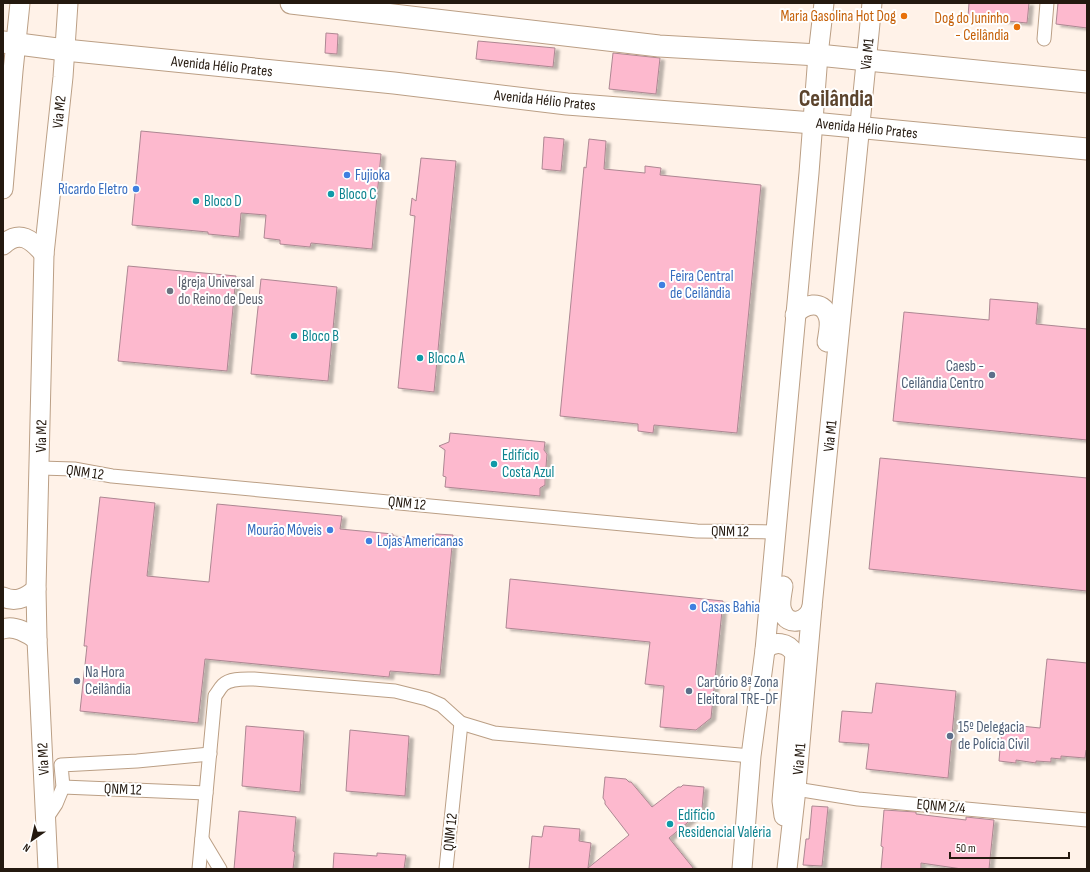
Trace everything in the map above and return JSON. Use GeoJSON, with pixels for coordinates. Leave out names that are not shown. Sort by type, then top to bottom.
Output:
{"type":"FeatureCollection","features":[{"type":"Feature","properties":{"kind":"main road"},"geometry":{"type":"LineString","coordinates":[[3,189],[12,71],[10,43],[20,3]]}},
{"type":"Feature","properties":{"kind":"main road","name":"Via M2"},"geometry":{"type":"LineString","coordinates":[[48,869],[36,589],[44,254],[65,50],[68,3]]}},
{"type":"Feature","properties":{"kind":"main road"},"geometry":{"type":"LineString","coordinates":[[291,3],[659,46],[818,55],[1087,82]]}},
{"type":"Feature","properties":{"kind":"main road"},"geometry":{"type":"LineString","coordinates":[[742,869],[751,756],[765,650],[818,55],[824,3]]}},
{"type":"Feature","properties":{"kind":"main road","name":"Via M1"},"geometry":{"type":"LineString","coordinates":[[788,864],[872,3]]}},
{"type":"Feature","properties":{"kind":"main road","name":"Avenida Hélio Prates"},"geometry":{"type":"LineString","coordinates":[[10,43],[65,50],[394,83],[567,104],[813,123],[1087,150]]}},
{"type":"Feature","properties":{"kind":"main road"},"geometry":{"type":"LineString","coordinates":[[3,245],[12,239],[21,237],[28,239],[35,244],[44,254]]}},
{"type":"Feature","properties":{"kind":"main road"},"geometry":{"type":"LineString","coordinates":[[795,315],[802,307],[812,305],[823,308],[829,318],[825,376],[832,419]]}},
{"type":"Feature","properties":{"kind":"main road"},"geometry":{"type":"LineString","coordinates":[[785,431],[793,483],[781,606],[782,611],[787,618],[797,622],[807,617],[812,607]]}},
{"type":"Feature","properties":{"kind":"main road"},"geometry":{"type":"LineString","coordinates":[[3,596],[9,600],[18,600],[29,596],[36,589]]}},
{"type":"Feature","properties":{"kind":"main road"},"geometry":{"type":"LineString","coordinates":[[3,629],[10,628],[27,633],[37,640]]}},
{"type":"Feature","properties":{"kind":"main road"},"geometry":{"type":"LineString","coordinates":[[765,650],[772,644],[782,644],[790,648],[795,654],[782,801],[788,864]]}},
{"type":"Feature","properties":{"kind":"street"},"geometry":{"type":"LineString","coordinates":[[1044,39],[1047,3]]}},
{"type":"Feature","properties":{"kind":"street","name":"QNM 12"},"geometry":{"type":"LineString","coordinates":[[40,468],[74,469],[112,476],[697,531],[775,532]]}},
{"type":"Feature","properties":{"kind":"street"},"geometry":{"type":"LineString","coordinates":[[200,869],[216,696],[223,685],[242,679],[395,690],[427,699],[441,706],[461,723],[494,733],[751,756]]}},
{"type":"Feature","properties":{"kind":"street","name":"QNM 12"},"geometry":{"type":"LineString","coordinates":[[446,869],[461,723]]}},
{"type":"Feature","properties":{"kind":"street","name":"QNM 12"},"geometry":{"type":"LineString","coordinates":[[46,819],[56,804],[63,787],[61,765],[137,761],[210,754]]}},
{"type":"Feature","properties":{"kind":"street","name":"QNM 12"},"geometry":{"type":"LineString","coordinates":[[63,787],[206,793]]}},
{"type":"Feature","properties":{"kind":"street","name":"EQNM 2/4"},"geometry":{"type":"LineString","coordinates":[[796,789],[858,799],[1087,820]]}},
{"type":"Feature","properties":{"kind":"street"},"geometry":{"type":"LineString","coordinates":[[202,838],[220,869]]}},
{"type":"Feature","properties":{"kind":"building"},"geometry":{"type":"Polygon","coordinates":[[[969,3],[1029,3],[1027,23],[968,17],[969,3]]]}},
{"type":"Feature","properties":{"kind":"building"},"geometry":{"type":"Polygon","coordinates":[[[1058,3],[1087,3],[1087,28],[1056,24],[1058,3]]]}},
{"type":"Feature","properties":{"kind":"building"},"geometry":{"type":"Polygon","coordinates":[[[326,33],[338,34],[337,54],[325,53],[326,33]]]}},
{"type":"Feature","properties":{"kind":"building"},"geometry":{"type":"Polygon","coordinates":[[[478,41],[555,48],[553,67],[476,59],[478,41]]]}},
{"type":"Feature","properties":{"kind":"building"},"geometry":{"type":"Polygon","coordinates":[[[613,53],[660,58],[656,94],[609,89],[613,53]]]}},
{"type":"Feature","properties":{"kind":"building"},"geometry":{"type":"Polygon","coordinates":[[[141,131],[381,154],[372,249],[311,243],[310,247],[280,244],[280,240],[264,238],[266,215],[241,213],[239,237],[208,234],[208,232],[132,225],[141,131]]]}},
{"type":"Feature","properties":{"kind":"building"},"geometry":{"type":"Polygon","coordinates":[[[544,137],[564,139],[561,171],[542,169],[544,137]]]}},
{"type":"Feature","properties":{"kind":"building","name":"Feira Central de Ceilândia"},"geometry":{"type":"Polygon","coordinates":[[[589,139],[606,141],[604,169],[645,173],[645,166],[661,168],[660,175],[761,185],[737,433],[654,425],[653,433],[638,431],[638,424],[560,416],[584,167],[586,168],[589,139]]]}},
{"type":"Feature","properties":{"kind":"building"},"geometry":{"type":"Polygon","coordinates":[[[421,158],[456,161],[434,392],[398,388],[415,216],[410,215],[412,198],[416,201],[421,158]]]}},
{"type":"Feature","properties":{"kind":"building"},"geometry":{"type":"Polygon","coordinates":[[[128,266],[236,276],[227,371],[118,361],[128,266]]]}},
{"type":"Feature","properties":{"kind":"building"},"geometry":{"type":"Polygon","coordinates":[[[261,279],[337,287],[328,381],[251,374],[261,279]]]}},
{"type":"Feature","properties":{"kind":"building","name":"Caesb - Ceilândia Centro"},"geometry":{"type":"Polygon","coordinates":[[[990,299],[1038,303],[1036,324],[1087,329],[1087,440],[893,421],[904,312],[989,320],[990,299]]]}},
{"type":"Feature","properties":{"kind":"building","name":"Edifício Costa Azul"},"geometry":{"type":"Polygon","coordinates":[[[450,433],[545,442],[544,450],[547,454],[545,485],[540,488],[540,496],[445,487],[446,477],[443,476],[445,450],[439,446],[449,442],[450,433]]]}},
{"type":"Feature","properties":{"kind":"building"},"geometry":{"type":"Polygon","coordinates":[[[880,458],[1087,478],[1087,591],[869,569],[880,458]]]}},
{"type":"Feature","properties":{"kind":"building"},"geometry":{"type":"Polygon","coordinates":[[[100,497],[155,503],[147,576],[209,582],[217,504],[342,516],[340,529],[393,534],[393,536],[428,540],[436,534],[453,535],[440,675],[390,671],[389,677],[205,659],[198,723],[80,711],[87,646],[84,646],[100,497]]]}},
{"type":"Feature","properties":{"kind":"building"},"geometry":{"type":"Polygon","coordinates":[[[510,579],[723,601],[711,718],[696,730],[660,727],[664,686],[645,684],[650,642],[506,628],[510,579]]]}},
{"type":"Feature","properties":{"kind":"building"},"geometry":{"type":"Polygon","coordinates":[[[1047,659],[1087,663],[1087,750],[1085,758],[1061,756],[1061,759],[1051,758],[1051,762],[1036,761],[1036,763],[1016,760],[1016,763],[999,761],[1002,724],[1040,728],[1047,659]]]}},
{"type":"Feature","properties":{"kind":"building"},"geometry":{"type":"Polygon","coordinates":[[[876,683],[956,691],[948,778],[866,769],[869,744],[839,742],[842,711],[872,713],[876,683]]]}},
{"type":"Feature","properties":{"kind":"building"},"geometry":{"type":"Polygon","coordinates":[[[246,726],[304,731],[300,792],[242,786],[246,726]]]}},
{"type":"Feature","properties":{"kind":"building"},"geometry":{"type":"Polygon","coordinates":[[[350,730],[409,736],[405,796],[346,791],[350,730]]]}},
{"type":"Feature","properties":{"kind":"building","name":"Edifício Residencial Valéria"},"geometry":{"type":"Polygon","coordinates":[[[605,777],[626,779],[631,782],[652,807],[678,787],[683,785],[704,787],[702,808],[699,813],[669,838],[694,869],[529,869],[532,836],[542,837],[544,826],[580,829],[579,841],[591,843],[588,868],[629,835],[605,804],[603,798],[605,777]]]}},
{"type":"Feature","properties":{"kind":"building"},"geometry":{"type":"Polygon","coordinates":[[[812,806],[828,807],[822,866],[803,865],[806,839],[809,839],[812,806]]]}},
{"type":"Feature","properties":{"kind":"building"},"geometry":{"type":"Polygon","coordinates":[[[884,810],[916,812],[916,814],[966,820],[966,817],[994,820],[989,869],[962,869],[921,863],[921,869],[881,869],[884,810]]]}},
{"type":"Feature","properties":{"kind":"building"},"geometry":{"type":"Polygon","coordinates":[[[239,811],[296,817],[293,869],[234,869],[239,811]]]}},
{"type":"Feature","properties":{"kind":"building"},"geometry":{"type":"Polygon","coordinates":[[[334,853],[377,856],[377,853],[406,855],[404,869],[333,869],[334,853]]]}},
{"type":"Feature","properties":{"kind":"place","name":"Maria Gasolina Hot Dog"},"geometry":{"type":"Point","coordinates":[904,16]}},
{"type":"Feature","properties":{"kind":"place","name":"Dog do Juninho - Ceilândia"},"geometry":{"type":"Point","coordinates":[1017,27]}},
{"type":"Feature","properties":{"kind":"place","name":"Fujioka"},"geometry":{"type":"Point","coordinates":[347,175]}},
{"type":"Feature","properties":{"kind":"place","name":"Ricardo Eletro"},"geometry":{"type":"Point","coordinates":[136,189]}},
{"type":"Feature","properties":{"kind":"place","name":"Bloco C"},"geometry":{"type":"Point","coordinates":[331,194]}},
{"type":"Feature","properties":{"kind":"place","name":"Bloco D"},"geometry":{"type":"Point","coordinates":[196,201]}},
{"type":"Feature","properties":{"kind":"place","name":"Feira Central de Ceilândia"},"geometry":{"type":"Point","coordinates":[662,285]}},
{"type":"Feature","properties":{"kind":"place","name":"Igreja Universal do Reino de Deus"},"geometry":{"type":"Point","coordinates":[170,291]}},
{"type":"Feature","properties":{"kind":"place","name":"Bloco B"},"geometry":{"type":"Point","coordinates":[294,336]}},
{"type":"Feature","properties":{"kind":"place","name":"Bloco A"},"geometry":{"type":"Point","coordinates":[420,358]}},
{"type":"Feature","properties":{"kind":"place","name":"Caesb - Ceilândia Centro"},"geometry":{"type":"Point","coordinates":[992,375]}},
{"type":"Feature","properties":{"kind":"place","name":"Edifício Costa Azul"},"geometry":{"type":"Point","coordinates":[494,464]}},
{"type":"Feature","properties":{"kind":"place","name":"Mourão Móveis"},"geometry":{"type":"Point","coordinates":[330,530]}},
{"type":"Feature","properties":{"kind":"place","name":"Lojas Americanas"},"geometry":{"type":"Point","coordinates":[369,541]}},
{"type":"Feature","properties":{"kind":"place","name":"Casas Bahia"},"geometry":{"type":"Point","coordinates":[693,607]}},
{"type":"Feature","properties":{"kind":"place","name":"Na Hora Ceilândia"},"geometry":{"type":"Point","coordinates":[77,681]}},
{"type":"Feature","properties":{"kind":"place","name":"Cartório 8ª Zona Eleitoral TRE-DF"},"geometry":{"type":"Point","coordinates":[689,691]}},
{"type":"Feature","properties":{"kind":"place","name":"15º Delegacia de Polícia Civil"},"geometry":{"type":"Point","coordinates":[950,736]}},
{"type":"Feature","properties":{"kind":"place","name":"Edifício Residencial Valéria"},"geometry":{"type":"Point","coordinates":[670,824]}},
{"type":"Feature","properties":{"kind":"district","name":"Ceilândia"},"geometry":{"type":"Point","coordinates":[836,98]}}]}
